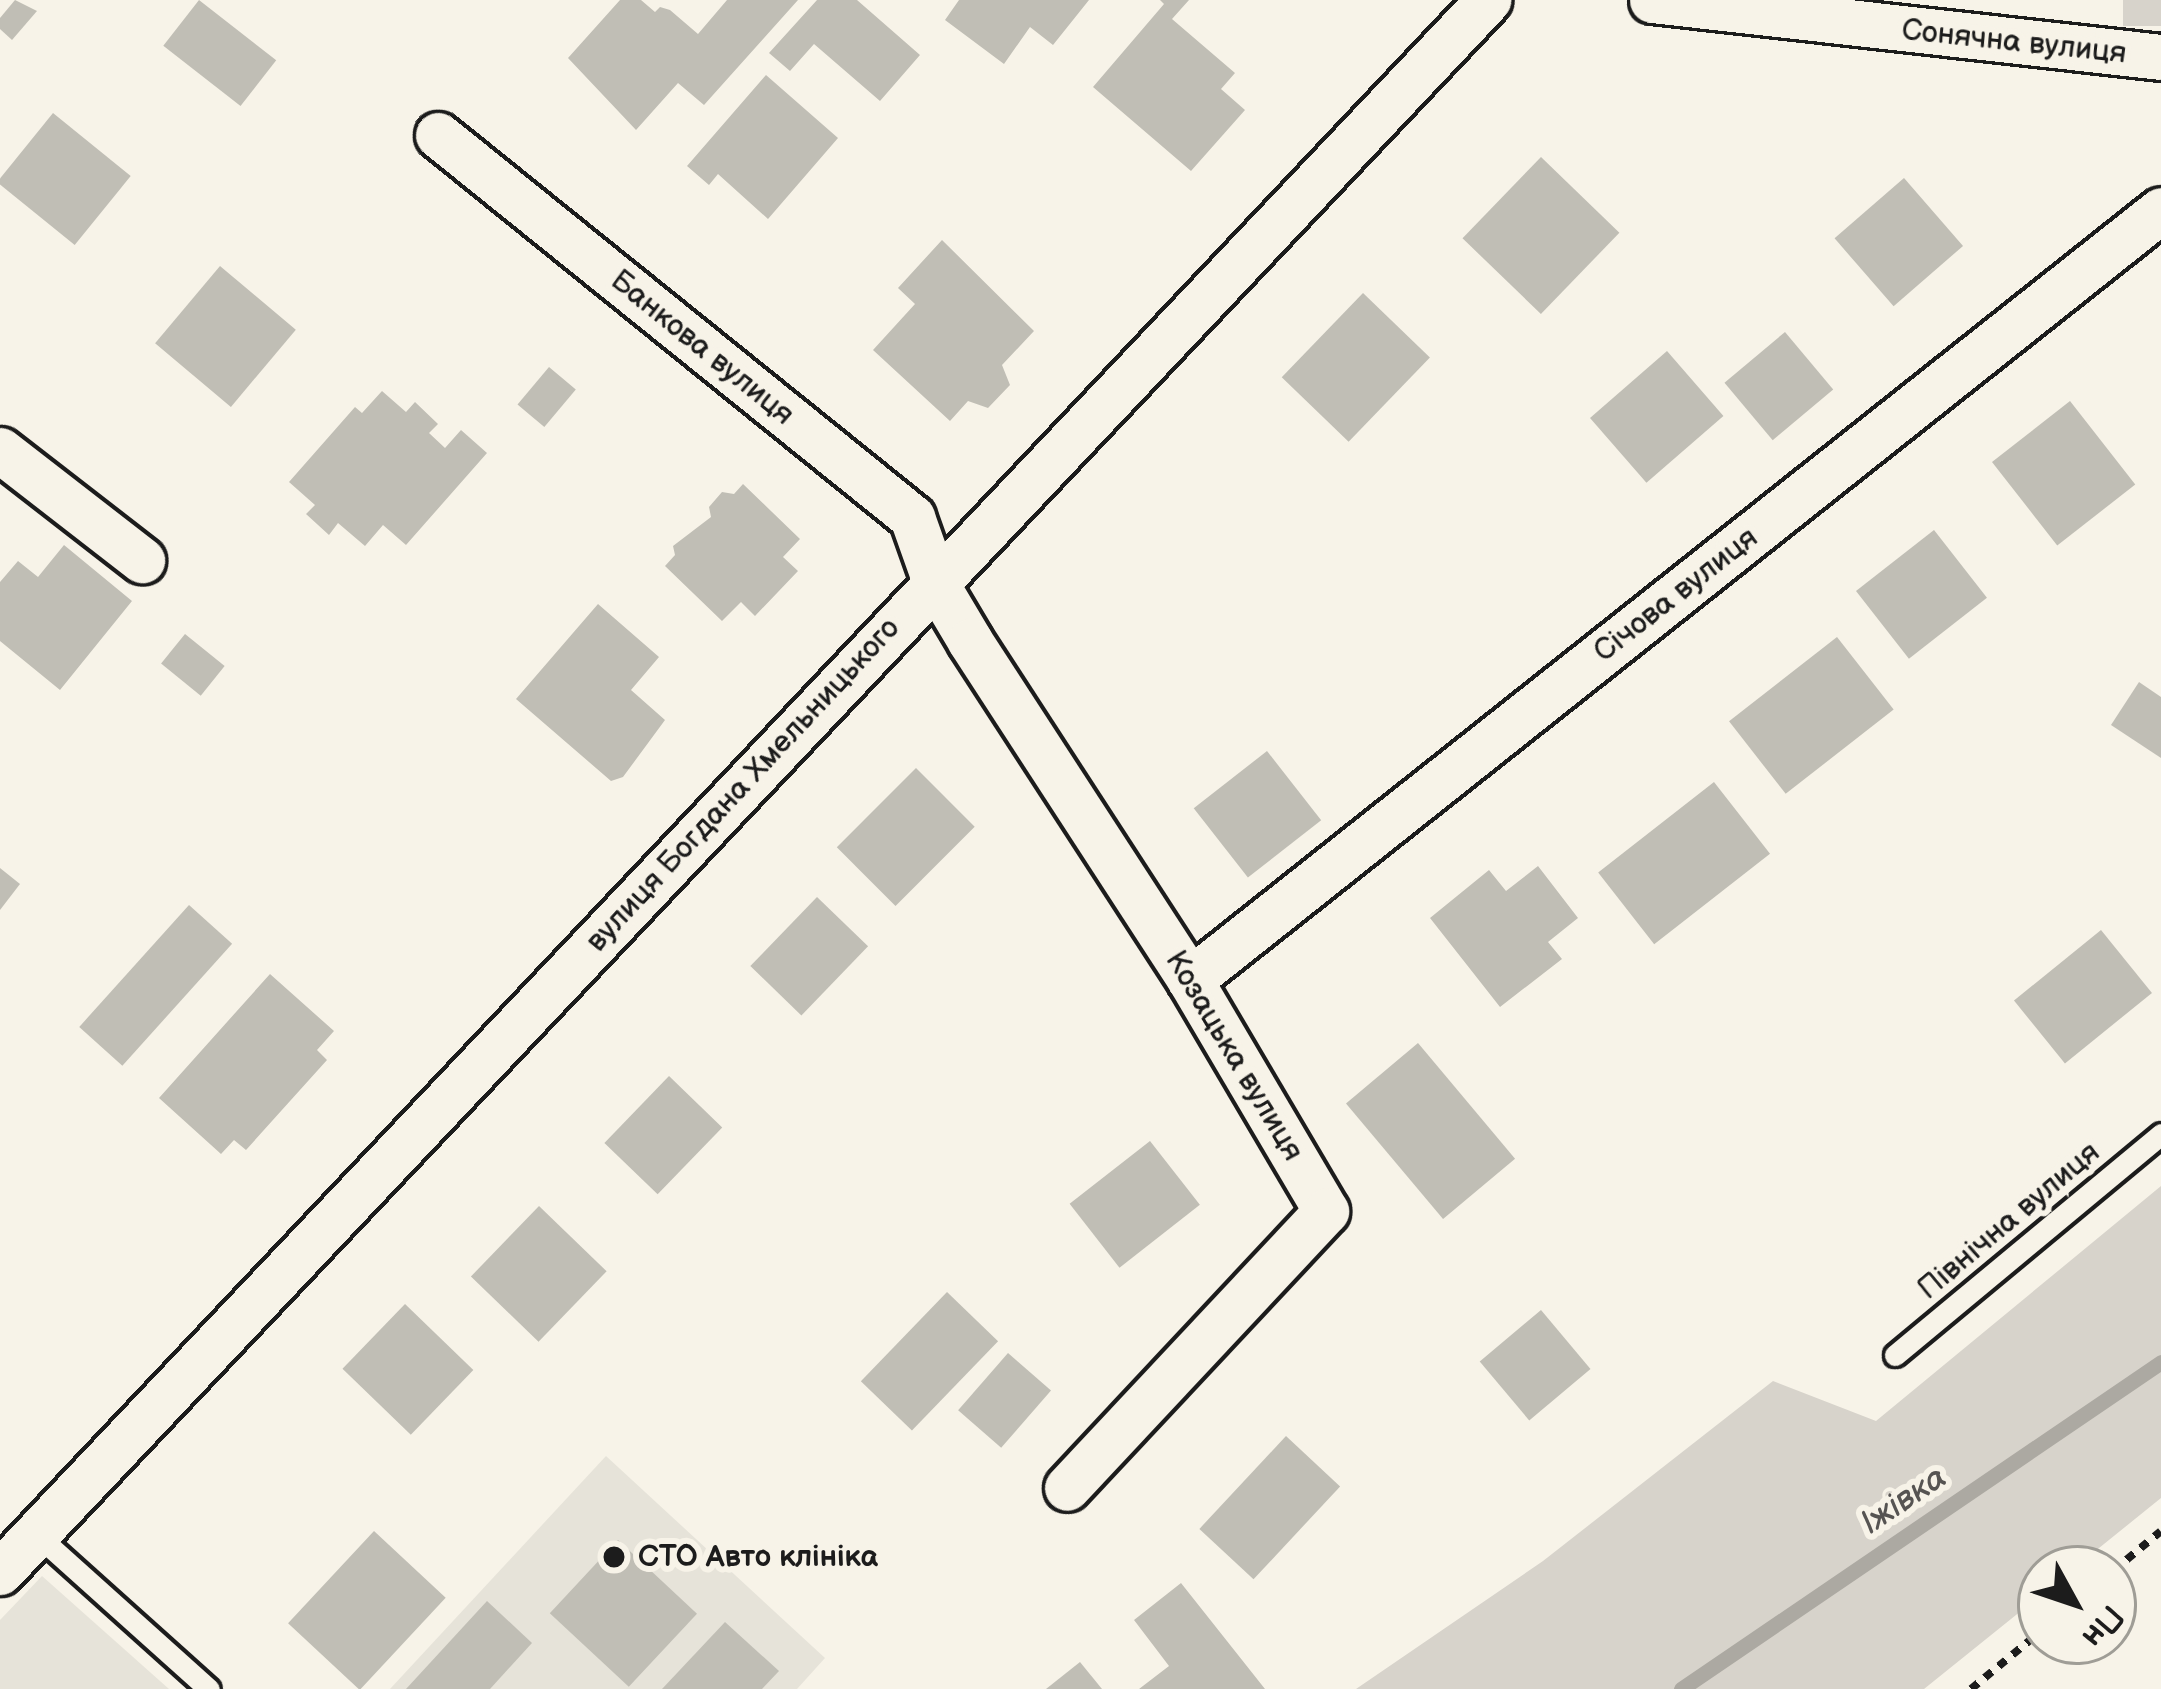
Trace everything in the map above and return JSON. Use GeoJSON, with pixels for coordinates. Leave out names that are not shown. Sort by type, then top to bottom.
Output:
{"type":"FeatureCollection","features":[{"type":"Feature","properties":{"kind":"street","name":"вулиця Богдана Хмельницького"},"geometry":{"type":"LineString","coordinates":[[0,1572],[1488,0]]}},
{"type":"Feature","properties":{"kind":"street","name":"Сонячна вулиця"},"geometry":{"type":"LineString","coordinates":[[1652,0],[2161,57]]}},
{"type":"Feature","properties":{"kind":"street","name":"Банкова вулиця"},"geometry":{"type":"LineString","coordinates":[[438,135],[912,517],[935,582]]}},
{"type":"Feature","properties":{"kind":"street","name":"Січова вулиця"},"geometry":{"type":"LineString","coordinates":[[1190,980],[2161,210]]}},
{"type":"Feature","properties":{"kind":"street"},"geometry":{"type":"LineString","coordinates":[[0,450],[142,560]]}},
{"type":"Feature","properties":{"kind":"street","name":"Козацька вулиця"},"geometry":{"type":"LineString","coordinates":[[935,582],[1190,980],[1326,1211],[1066,1488]]}},
{"type":"Feature","properties":{"kind":"lane","name":"Північна вулиця"},"geometry":{"type":"LineString","coordinates":[[1895,1355],[2161,1134]]}},
{"type":"Feature","properties":{"kind":"lane"},"geometry":{"type":"LineString","coordinates":[[36,1534],[209,1689]]}},
{"type":"Feature","properties":{"kind":"path"},"geometry":{"type":"LineString","coordinates":[[2137,1551],[2161,1531]]}},
{"type":"Feature","properties":{"kind":"path"},"geometry":{"type":"LineString","coordinates":[[1970,1689],[2017,1650]]}},
{"type":"Feature","properties":{"kind":"shaded area"},"geometry":{"type":"Polygon","coordinates":[[[2123,0],[2161,0],[2161,26],[2123,26],[2123,0]]]}},
{"type":"Feature","properties":{"kind":"shaded area"},"geometry":{"type":"Polygon","coordinates":[[[2161,1186],[2161,1498],[2103,1545],[2017,1545],[2017,1614],[1924,1689],[1356,1689],[1543,1561],[1773,1381],[1876,1421],[2161,1186]]]}},
{"type":"Feature","properties":{"kind":"shaded area","name":"СТО Авто клініка"},"geometry":{"type":"Polygon","coordinates":[[[606,1456],[825,1658],[797,1689],[390,1689],[606,1456]]]}},
{"type":"Feature","properties":{"kind":"shaded area"},"geometry":{"type":"Polygon","coordinates":[[[42,1576],[169,1689],[0,1689],[0,1620],[42,1576]]]}},
{"type":"Feature","properties":{"kind":"building"},"geometry":{"type":"Polygon","coordinates":[[[15,0],[37,11],[12,40],[0,29],[0,18],[15,0]]]}},
{"type":"Feature","properties":{"kind":"building"},"geometry":{"type":"Polygon","coordinates":[[[199,0],[276,60],[241,106],[163,46],[199,0]]]}},
{"type":"Feature","properties":{"kind":"building"},"geometry":{"type":"Polygon","coordinates":[[[620,0],[641,0],[655,12],[660,7],[670,10],[698,34],[727,0],[798,0],[704,105],[678,83],[636,130],[568,58],[620,0]]]}},
{"type":"Feature","properties":{"kind":"building"},"geometry":{"type":"Polygon","coordinates":[[[817,0],[857,0],[920,55],[880,101],[814,44],[790,71],[769,53],[817,0]]]}},
{"type":"Feature","properties":{"kind":"building"},"geometry":{"type":"Polygon","coordinates":[[[959,0],[1089,0],[1053,45],[1030,27],[1004,64],[945,20],[959,0]]]}},
{"type":"Feature","properties":{"kind":"building"},"geometry":{"type":"Polygon","coordinates":[[[1160,0],[1189,0],[1172,19],[1235,73],[1221,89],[1245,110],[1191,171],[1093,87],[1164,4],[1160,0]]]}},
{"type":"Feature","properties":{"kind":"building"},"geometry":{"type":"Polygon","coordinates":[[[766,75],[838,138],[768,219],[718,174],[709,185],[687,166],[766,75]]]}},
{"type":"Feature","properties":{"kind":"building"},"geometry":{"type":"Polygon","coordinates":[[[53,113],[131,176],[75,245],[0,185],[0,178],[53,113]]]}},
{"type":"Feature","properties":{"kind":"building"},"geometry":{"type":"Polygon","coordinates":[[[1541,157],[1619,233],[1541,314],[1463,238],[1541,157]]]}},
{"type":"Feature","properties":{"kind":"building"},"geometry":{"type":"Polygon","coordinates":[[[1904,178],[1963,246],[1894,306],[1835,238],[1904,178]]]}},
{"type":"Feature","properties":{"kind":"building"},"geometry":{"type":"Polygon","coordinates":[[[942,240],[1034,331],[1002,365],[1010,385],[988,408],[968,401],[950,421],[873,350],[915,304],[898,288],[942,240]]]}},
{"type":"Feature","properties":{"kind":"building"},"geometry":{"type":"Polygon","coordinates":[[[220,266],[296,330],[231,407],[155,343],[220,266]]]}},
{"type":"Feature","properties":{"kind":"building"},"geometry":{"type":"Polygon","coordinates":[[[1363,293],[1430,358],[1349,442],[1282,377],[1363,293]]]}},
{"type":"Feature","properties":{"kind":"building"},"geometry":{"type":"Polygon","coordinates":[[[1785,332],[1833,389],[1773,440],[1724,383],[1785,332]]]}},
{"type":"Feature","properties":{"kind":"building"},"geometry":{"type":"Polygon","coordinates":[[[1667,351],[1723,416],[1646,483],[1590,418],[1667,351]]]}},
{"type":"Feature","properties":{"kind":"building"},"geometry":{"type":"Polygon","coordinates":[[[549,367],[576,389],[544,427],[518,405],[549,367]]]}},
{"type":"Feature","properties":{"kind":"building"},"geometry":{"type":"Polygon","coordinates":[[[382,391],[406,412],[415,402],[438,424],[429,433],[445,448],[461,430],[487,453],[406,545],[383,525],[365,546],[338,523],[329,535],[306,514],[315,505],[289,482],[355,407],[362,413],[382,391]]]}},
{"type":"Feature","properties":{"kind":"building"},"geometry":{"type":"Polygon","coordinates":[[[2070,401],[2135,485],[2057,545],[1992,462],[2070,401]]]}},
{"type":"Feature","properties":{"kind":"building"},"geometry":{"type":"Polygon","coordinates":[[[743,484],[800,539],[783,557],[798,571],[755,616],[741,602],[722,621],[665,566],[675,555],[673,546],[711,517],[709,507],[722,492],[734,494],[743,484]]]}},
{"type":"Feature","properties":{"kind":"building"},"geometry":{"type":"Polygon","coordinates":[[[1934,530],[1987,598],[1909,659],[1856,591],[1934,530]]]}},
{"type":"Feature","properties":{"kind":"building"},"geometry":{"type":"Polygon","coordinates":[[[64,545],[132,601],[60,690],[0,641],[0,582],[18,561],[38,577],[64,545]]]}},
{"type":"Feature","properties":{"kind":"building"},"geometry":{"type":"Polygon","coordinates":[[[598,604],[659,657],[631,690],[665,720],[623,777],[611,781],[516,699],[598,604]]]}},
{"type":"Feature","properties":{"kind":"building"},"geometry":{"type":"Polygon","coordinates":[[[185,634],[225,666],[201,696],[161,664],[185,634]]]}},
{"type":"Feature","properties":{"kind":"building"},"geometry":{"type":"Polygon","coordinates":[[[1837,637],[1894,709],[1786,794],[1729,721],[1837,637]]]}},
{"type":"Feature","properties":{"kind":"building"},"geometry":{"type":"Polygon","coordinates":[[[2139,682],[2161,697],[2161,758],[2111,725],[2139,682]]]}},
{"type":"Feature","properties":{"kind":"building"},"geometry":{"type":"Polygon","coordinates":[[[1267,751],[1321,820],[1248,878],[1194,808],[1267,751]]]}},
{"type":"Feature","properties":{"kind":"building"},"geometry":{"type":"Polygon","coordinates":[[[916,768],[975,827],[895,906],[837,847],[916,768]]]}},
{"type":"Feature","properties":{"kind":"building"},"geometry":{"type":"Polygon","coordinates":[[[1714,782],[1770,854],[1654,944],[1598,873],[1714,782]]]}},
{"type":"Feature","properties":{"kind":"building"},"geometry":{"type":"Polygon","coordinates":[[[1538,866],[1578,918],[1548,942],[1562,959],[1500,1007],[1430,918],[1489,870],[1506,891],[1538,866]]]}},
{"type":"Feature","properties":{"kind":"building"},"geometry":{"type":"Polygon","coordinates":[[[0,868],[20,884],[0,910],[0,868]]]}},
{"type":"Feature","properties":{"kind":"building"},"geometry":{"type":"Polygon","coordinates":[[[817,897],[868,946],[801,1015],[750,966],[817,897]]]}},
{"type":"Feature","properties":{"kind":"building"},"geometry":{"type":"Polygon","coordinates":[[[189,905],[232,944],[122,1066],[79,1027],[189,905]]]}},
{"type":"Feature","properties":{"kind":"building"},"geometry":{"type":"Polygon","coordinates":[[[2101,930],[2152,993],[2065,1063],[2014,1000],[2101,930]]]}},
{"type":"Feature","properties":{"kind":"building"},"geometry":{"type":"Polygon","coordinates":[[[270,974],[334,1031],[317,1050],[327,1060],[246,1150],[234,1140],[221,1154],[159,1098],[270,974]]]}},
{"type":"Feature","properties":{"kind":"building"},"geometry":{"type":"Polygon","coordinates":[[[1418,1043],[1515,1159],[1443,1219],[1346,1103],[1418,1043]]]}},
{"type":"Feature","properties":{"kind":"building"},"geometry":{"type":"Polygon","coordinates":[[[669,1076],[722,1127],[658,1194],[604,1143],[669,1076]]]}},
{"type":"Feature","properties":{"kind":"building"},"geometry":{"type":"Polygon","coordinates":[[[1150,1141],[1200,1205],[1119,1268],[1070,1204],[1150,1141]]]}},
{"type":"Feature","properties":{"kind":"building"},"geometry":{"type":"Polygon","coordinates":[[[539,1206],[607,1271],[539,1342],[471,1276],[539,1206]]]}},
{"type":"Feature","properties":{"kind":"building"},"geometry":{"type":"Polygon","coordinates":[[[947,1292],[998,1341],[912,1431],[861,1381],[947,1292]]]}},
{"type":"Feature","properties":{"kind":"building"},"geometry":{"type":"Polygon","coordinates":[[[405,1304],[473,1370],[411,1435],[342,1369],[405,1304]]]}},
{"type":"Feature","properties":{"kind":"building"},"geometry":{"type":"Polygon","coordinates":[[[1541,1310],[1590,1369],[1529,1420],[1480,1361],[1541,1310]]]}},
{"type":"Feature","properties":{"kind":"building"},"geometry":{"type":"Polygon","coordinates":[[[1008,1353],[1051,1390],[1001,1448],[958,1410],[1008,1353]]]}},
{"type":"Feature","properties":{"kind":"building"},"geometry":{"type":"Polygon","coordinates":[[[1286,1436],[1340,1486],[1254,1579],[1199,1529],[1286,1436]]]}},
{"type":"Feature","properties":{"kind":"building"},"geometry":{"type":"Polygon","coordinates":[[[374,1531],[446,1598],[361,1689],[288,1623],[374,1531]]]}},
{"type":"Feature","properties":{"kind":"building"},"geometry":{"type":"Polygon","coordinates":[[[618,1540],[697,1614],[629,1687],[550,1613],[618,1540]]]}},
{"type":"Feature","properties":{"kind":"building"},"geometry":{"type":"Polygon","coordinates":[[[1181,1583],[1265,1689],[1139,1689],[1169,1666],[1134,1620],[1181,1583]]]}},
{"type":"Feature","properties":{"kind":"building"},"geometry":{"type":"Polygon","coordinates":[[[487,1601],[532,1643],[490,1689],[406,1689],[487,1601]]]}},
{"type":"Feature","properties":{"kind":"building"},"geometry":{"type":"Polygon","coordinates":[[[725,1622],[779,1671],[762,1689],[662,1689],[725,1622]]]}},
{"type":"Feature","properties":{"kind":"building"},"geometry":{"type":"Polygon","coordinates":[[[1080,1662],[1102,1689],[1046,1689],[1080,1662]]]}},
{"type":"Feature","properties":{"kind":"waterway","name":"Іжівка"},"geometry":{"type":"LineString","coordinates":[[1681,1689],[2161,1362]]}},
{"type":"Feature","properties":{"kind":"place","name":"СТО Авто клініка"},"geometry":{"type":"Point","coordinates":[614,1557]}}]}
